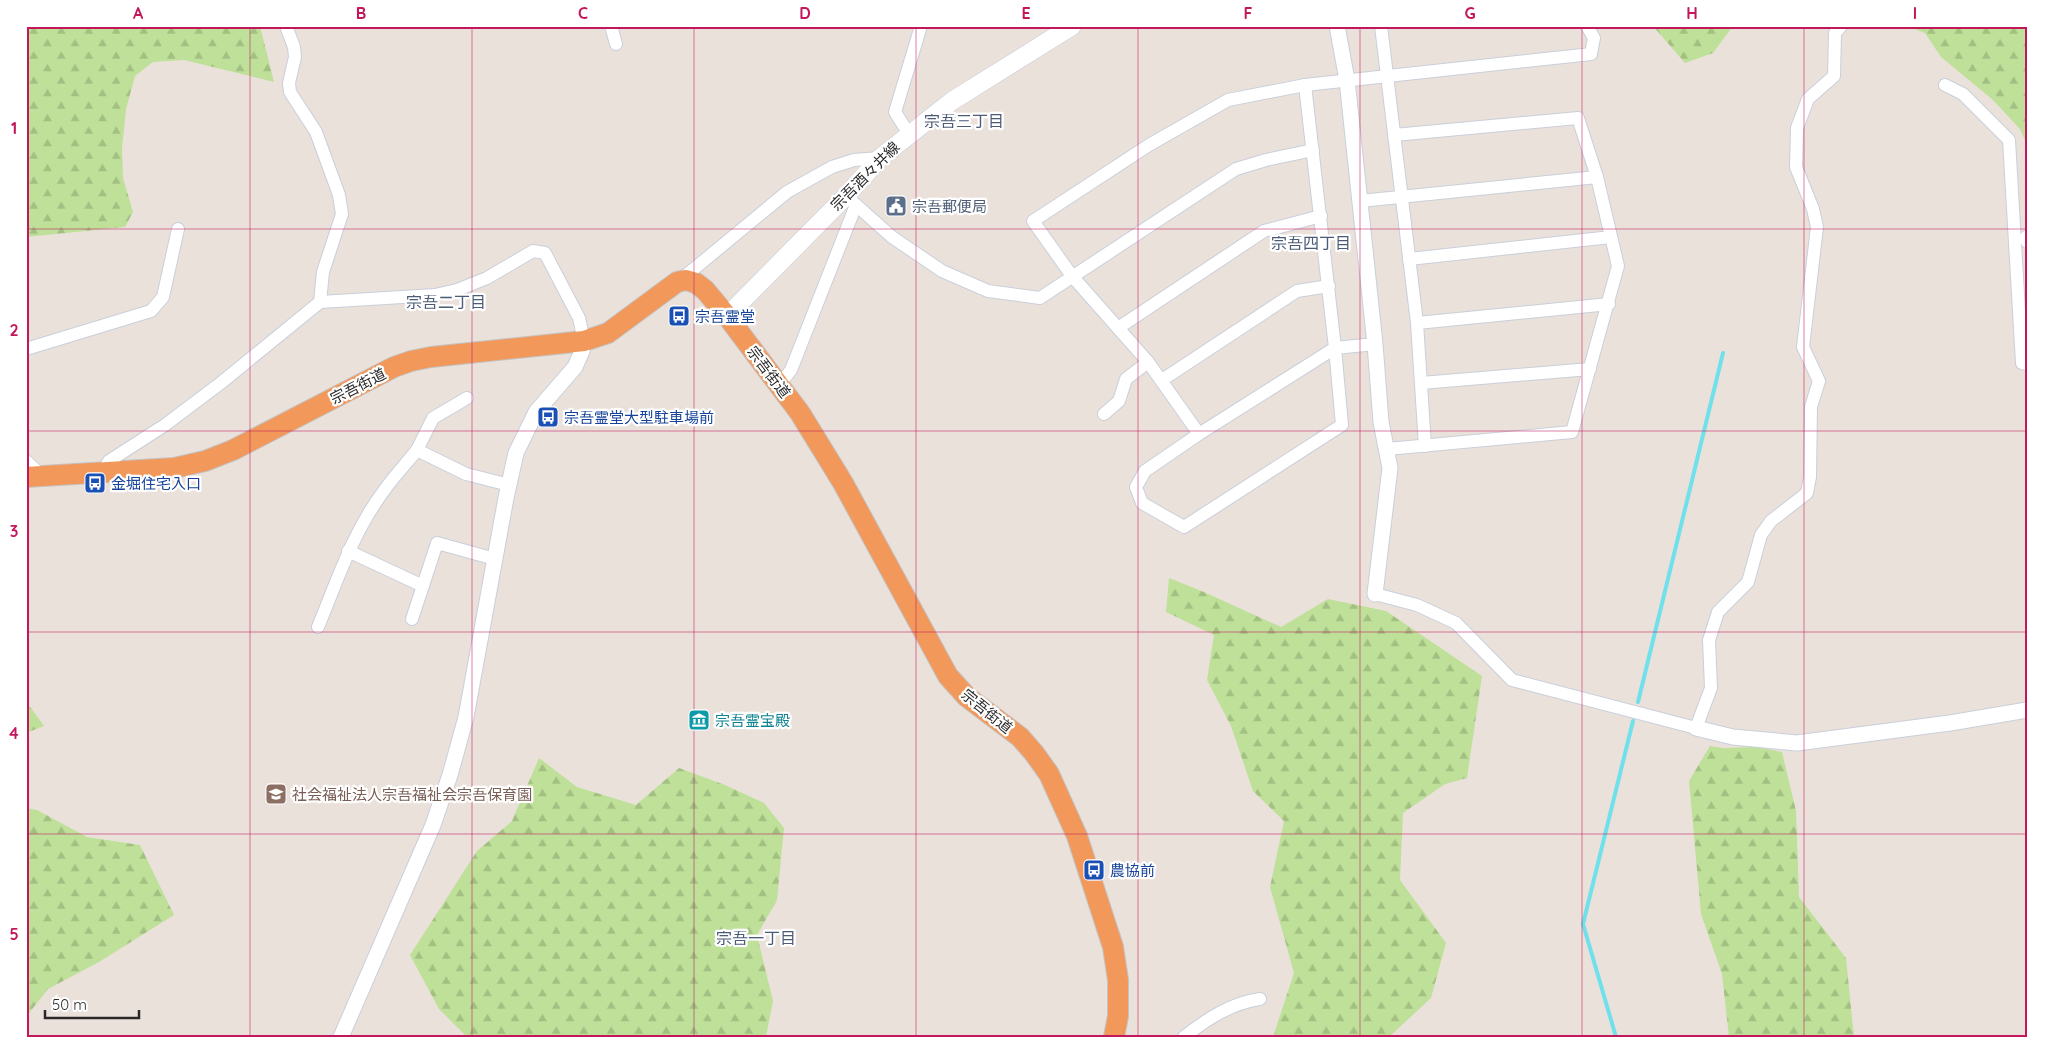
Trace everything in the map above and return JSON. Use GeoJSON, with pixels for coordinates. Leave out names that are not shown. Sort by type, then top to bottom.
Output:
{"type":"FeatureCollection","features":[{"type":"Feature","properties":{"kind":"highway","name":"宗吾街道"},"geometry":{"type":"LineString","coordinates":[[34,477],[174,468],[205,461],[233,450],[394,367],[431,357],[584,341],[608,333],[677,282],[686,280],[696,282],[727,316],[800,413],[843,484],[948,676],[967,697],[1020,737],[1049,774],[1077,836],[1113,946],[1118,980],[1118,1016],[1114,1037]]}},
{"type":"Feature","properties":{"kind":"main road","name":"宗吾酒々井線"},"geometry":{"type":"LineString","coordinates":[[727,316],[851,201],[880,158],[952,101],[1072,26]]}},
{"type":"Feature","properties":{"kind":"street"},"geometry":{"type":"LineString","coordinates":[[286,26],[294,47],[295,57],[289,83],[290,92],[316,132],[339,194],[342,214],[323,272],[320,302]]}},
{"type":"Feature","properties":{"kind":"street"},"geometry":{"type":"LineString","coordinates":[[611,26],[616,44]]}},
{"type":"Feature","properties":{"kind":"street"},"geometry":{"type":"LineString","coordinates":[[909,134],[895,112],[921,26]]}},
{"type":"Feature","properties":{"kind":"street"},"geometry":{"type":"LineString","coordinates":[[1337,26],[1347,80],[1382,422],[1390,468],[1375,594],[1417,605],[1456,623],[1512,680],[1733,737],[1797,743],[1950,723],[2027,710]]}},
{"type":"Feature","properties":{"kind":"street"},"geometry":{"type":"LineString","coordinates":[[1381,26],[1417,323],[1425,446]]}},
{"type":"Feature","properties":{"kind":"street"},"geometry":{"type":"LineString","coordinates":[[1199,434],[1148,362],[1072,276],[1034,220],[1149,145],[1228,100],[1347,80],[1591,54],[1594,38],[1587,26]]}},
{"type":"Feature","properties":{"kind":"street"},"geometry":{"type":"LineString","coordinates":[[1696,728],[1711,688],[1709,640],[1718,612],[1748,582],[1761,535],[1771,521],[1807,493],[1810,477],[1811,407],[1819,381],[1803,347],[1817,227],[1813,209],[1796,167],[1797,128],[1808,99],[1834,76],[1835,33],[1842,26]]}},
{"type":"Feature","properties":{"kind":"street"},"geometry":{"type":"LineString","coordinates":[[1945,85],[1963,94],[2009,140],[2022,363],[2027,364]]}},
{"type":"Feature","properties":{"kind":"street"},"geometry":{"type":"LineString","coordinates":[[1305,86],[1321,216],[1335,348],[1342,425],[1184,527],[1142,503],[1136,488],[1146,471],[1199,434],[1335,348],[1375,344]]}},
{"type":"Feature","properties":{"kind":"street"},"geometry":{"type":"LineString","coordinates":[[1387,449],[1572,432],[1618,266],[1597,177],[1578,118],[1394,135]]}},
{"type":"Feature","properties":{"kind":"street"},"geometry":{"type":"LineString","coordinates":[[779,385],[791,370],[851,201],[892,237],[942,272],[988,291],[1040,298],[1236,170],[1266,160],[1312,150]]}},
{"type":"Feature","properties":{"kind":"street"},"geometry":{"type":"LineString","coordinates":[[677,282],[787,192],[832,168],[854,160],[880,158]]}},
{"type":"Feature","properties":{"kind":"street"},"geometry":{"type":"LineString","coordinates":[[1360,201],[1597,177]]}},
{"type":"Feature","properties":{"kind":"street"},"geometry":{"type":"LineString","coordinates":[[1118,328],[1264,231],[1321,216]]}},
{"type":"Feature","properties":{"kind":"street"},"geometry":{"type":"LineString","coordinates":[[26,349],[151,311],[163,297],[178,228]]}},
{"type":"Feature","properties":{"kind":"street"},"geometry":{"type":"LineString","coordinates":[[1409,258],[1611,237]]}},
{"type":"Feature","properties":{"kind":"street"},"geometry":{"type":"LineString","coordinates":[[2026,237],[2027,242]]}},
{"type":"Feature","properties":{"kind":"street"},"geometry":{"type":"LineString","coordinates":[[108,472],[107,464],[109,461],[165,425],[320,302],[435,294],[457,290],[487,278],[533,251],[546,253],[579,318],[584,341],[575,367],[536,412],[516,453],[466,714],[450,775],[433,825],[341,1037]]}},
{"type":"Feature","properties":{"kind":"street"},"geometry":{"type":"LineString","coordinates":[[1162,380],[1297,291],[1328,286]]}},
{"type":"Feature","properties":{"kind":"street"},"geometry":{"type":"LineString","coordinates":[[1417,323],[1609,304]]}},
{"type":"Feature","properties":{"kind":"street"},"geometry":{"type":"LineString","coordinates":[[1104,414],[1119,400],[1126,379],[1148,362]]}},
{"type":"Feature","properties":{"kind":"street"},"geometry":{"type":"LineString","coordinates":[[1421,383],[1590,369]]}},
{"type":"Feature","properties":{"kind":"street"},"geometry":{"type":"LineString","coordinates":[[318,627],[348,551],[382,492],[417,450],[433,418],[467,398]]}},
{"type":"Feature","properties":{"kind":"street"},"geometry":{"type":"LineString","coordinates":[[417,450],[466,474],[509,485]]}},
{"type":"Feature","properties":{"kind":"street"},"geometry":{"type":"LineString","coordinates":[[26,461],[34,477]]}},
{"type":"Feature","properties":{"kind":"street"},"geometry":{"type":"LineString","coordinates":[[412,619],[437,542],[495,559]]}},
{"type":"Feature","properties":{"kind":"street"},"geometry":{"type":"LineString","coordinates":[[348,551],[423,586]]}},
{"type":"Feature","properties":{"kind":"street"},"geometry":{"type":"LineString","coordinates":[[1184,1037],[1207,1019],[1244,1002],[1260,1000]]}},
{"type":"Feature","properties":{"kind":"green space"},"geometry":{"type":"Polygon","coordinates":[[[26,26],[260,26],[274,82],[184,60],[153,62],[135,76],[126,109],[122,148],[123,178],[133,212],[125,227],[26,237],[26,26]]]}},
{"type":"Feature","properties":{"kind":"green space"},"geometry":{"type":"Polygon","coordinates":[[[1653,26],[1733,26],[1713,53],[1685,63],[1653,26]]]}},
{"type":"Feature","properties":{"kind":"green space"},"geometry":{"type":"Polygon","coordinates":[[[1907,26],[2027,26],[2027,145],[2020,129],[1993,100],[1941,57],[1925,33],[1907,26]]]}},
{"type":"Feature","properties":{"kind":"green space"},"geometry":{"type":"Polygon","coordinates":[[[1169,578],[1281,627],[1328,599],[1386,611],[1482,676],[1467,778],[1445,784],[1403,813],[1400,880],[1446,943],[1431,998],[1389,1037],[1273,1037],[1294,973],[1270,887],[1284,821],[1253,791],[1231,726],[1207,680],[1214,635],[1166,612],[1169,578]]]}},
{"type":"Feature","properties":{"kind":"green space"},"geometry":{"type":"Polygon","coordinates":[[[26,701],[44,726],[26,733],[26,701]]]}},
{"type":"Feature","properties":{"kind":"green space"},"geometry":{"type":"Polygon","coordinates":[[[1710,746],[1723,748],[1756,747],[1782,752],[1796,811],[1799,897],[1846,958],[1854,1037],[1729,1037],[1722,974],[1701,914],[1689,781],[1710,746]]]}},
{"type":"Feature","properties":{"kind":"green space"},"geometry":{"type":"Polygon","coordinates":[[[539,758],[577,787],[636,805],[679,768],[725,785],[764,803],[784,828],[777,900],[757,935],[773,1001],[766,1037],[467,1037],[439,1009],[410,955],[477,851],[512,821],[539,758]]]}},
{"type":"Feature","properties":{"kind":"green space"},"geometry":{"type":"Polygon","coordinates":[[[26,808],[37,810],[87,837],[140,845],[174,915],[99,962],[48,989],[26,1017],[26,808]]]}},
{"type":"Feature","properties":{"kind":"waterway"},"geometry":{"type":"LineString","coordinates":[[1638,702],[1723,353]]}},
{"type":"Feature","properties":{"kind":"waterway"},"geometry":{"type":"LineString","coordinates":[[1616,1037],[1583,924],[1633,721]]}},
{"type":"Feature","properties":{"kind":"place","name":"宗吾郵便局"},"geometry":{"type":"Point","coordinates":[896,206]}},
{"type":"Feature","properties":{"kind":"place","name":"宗吾霊堂"},"geometry":{"type":"Point","coordinates":[679,316]}},
{"type":"Feature","properties":{"kind":"place","name":"宗吾霊堂大型駐車場前"},"geometry":{"type":"Point","coordinates":[548,417]}},
{"type":"Feature","properties":{"kind":"place","name":"金堀住宅入口"},"geometry":{"type":"Point","coordinates":[95,483]}},
{"type":"Feature","properties":{"kind":"place","name":"宗吾霊宝殿"},"geometry":{"type":"Point","coordinates":[699,720]}},
{"type":"Feature","properties":{"kind":"place","name":"社会福祉法人宗吾福祉会宗吾保育園"},"geometry":{"type":"Point","coordinates":[276,794]}},
{"type":"Feature","properties":{"kind":"place","name":"農協前"},"geometry":{"type":"Point","coordinates":[1094,870]}},
{"type":"Feature","properties":{"kind":"district","name":"宗吾三丁目"},"geometry":{"type":"Point","coordinates":[964,121]}},
{"type":"Feature","properties":{"kind":"district","name":"宗吾四丁目"},"geometry":{"type":"Point","coordinates":[1311,243]}},
{"type":"Feature","properties":{"kind":"district","name":"宗吾二丁目"},"geometry":{"type":"Point","coordinates":[446,302]}},
{"type":"Feature","properties":{"kind":"district","name":"宗吾一丁目"},"geometry":{"type":"Point","coordinates":[756,938]}}]}
